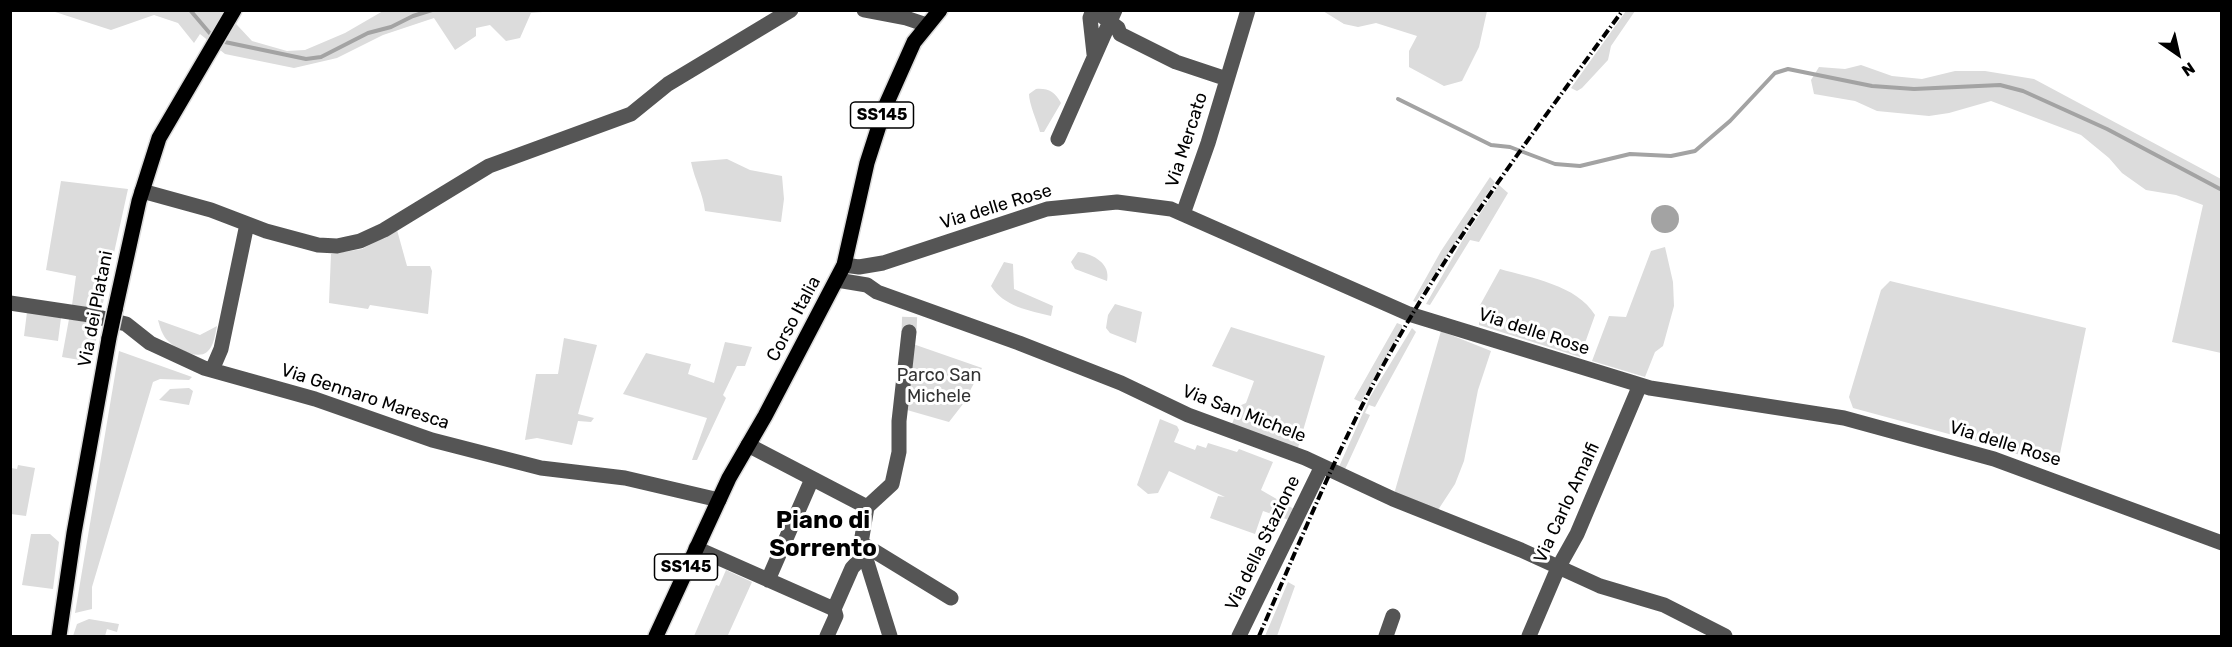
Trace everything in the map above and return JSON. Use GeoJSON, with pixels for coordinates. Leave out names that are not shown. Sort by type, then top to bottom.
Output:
{"type":"FeatureCollection","features":[{"type":"Feature","properties":{"kind":"main road","name":"Via dei Platani"},"geometry":{"type":"LineString","coordinates":[[59,636],[74,533],[109,338],[142,191],[159,138],[234,10]]}},
{"type":"Feature","properties":{"kind":"main road","name":"Corso Italia"},"geometry":{"type":"LineString","coordinates":[[656,636],[719,500],[844,265],[867,163],[885,106],[909,51],[940,10]]}},
{"type":"Feature","properties":{"kind":"street"},"geometry":{"type":"LineString","coordinates":[[142,191],[211,210],[247,224],[318,245],[337,246],[360,241],[384,230],[489,166],[631,114],[683,75],[791,10]]}},
{"type":"Feature","properties":{"kind":"street"},"geometry":{"type":"LineString","coordinates":[[864,10],[906,18],[927,25]]}},
{"type":"Feature","properties":{"kind":"street"},"geometry":{"type":"LineString","coordinates":[[1094,54],[1090,18],[1094,10],[1112,17],[1120,34],[1176,62],[1227,78]]}},
{"type":"Feature","properties":{"kind":"street","name":"Via Mercato"},"geometry":{"type":"LineString","coordinates":[[1183,214],[1248,10]]}},
{"type":"Feature","properties":{"kind":"street"},"geometry":{"type":"LineString","coordinates":[[1058,139],[1076,93],[1112,17]]}},
{"type":"Feature","properties":{"kind":"street","name":"Via delle Rose"},"geometry":{"type":"LineString","coordinates":[[844,265],[872,266],[1047,209],[1117,202],[1172,209],[1409,314],[1640,385],[1844,418],[1988,457],[2076,487],[2222,543]]}},
{"type":"Feature","properties":{"kind":"street"},"geometry":{"type":"LineString","coordinates":[[212,370],[221,349],[247,224]]}},
{"type":"Feature","properties":{"kind":"street"},"geometry":{"type":"LineString","coordinates":[[867,285],[867,272],[872,266]]}},
{"type":"Feature","properties":{"kind":"street","name":"Via San Michele"},"geometry":{"type":"LineString","coordinates":[[837,280],[867,285],[911,304],[1081,367],[1188,415],[1322,466],[1393,499],[1521,550],[1600,586],[1664,605],[1725,636]]}},
{"type":"Feature","properties":{"kind":"street","name":"Via Gennaro Maresca"},"geometry":{"type":"LineString","coordinates":[[10,303],[90,315],[126,324],[166,352],[212,370],[315,399],[432,440],[541,468],[625,478],[719,500]]}},
{"type":"Feature","properties":{"kind":"street"},"geometry":{"type":"LineString","coordinates":[[827,636],[836,616],[834,609],[862,549],[867,507],[892,484],[899,452],[899,421],[909,332]]}},
{"type":"Feature","properties":{"kind":"street","name":"Via Carlo Amalfi"},"geometry":{"type":"LineString","coordinates":[[1529,636],[1558,568],[1577,534],[1640,385]]}},
{"type":"Feature","properties":{"kind":"street"},"geometry":{"type":"LineString","coordinates":[[748,445],[867,507]]}},
{"type":"Feature","properties":{"kind":"street","name":"Via della Stazione"},"geometry":{"type":"LineString","coordinates":[[1239,636],[1322,466]]}},
{"type":"Feature","properties":{"kind":"street"},"geometry":{"type":"LineString","coordinates":[[768,580],[812,479]]}},
{"type":"Feature","properties":{"kind":"street"},"geometry":{"type":"LineString","coordinates":[[696,549],[834,609]]}},
{"type":"Feature","properties":{"kind":"street"},"geometry":{"type":"LineString","coordinates":[[862,549],[951,598]]}},
{"type":"Feature","properties":{"kind":"street"},"geometry":{"type":"LineString","coordinates":[[862,549],[890,636]]}},
{"type":"Feature","properties":{"kind":"street"},"geometry":{"type":"LineString","coordinates":[[1386,636],[1393,616]]}},
{"type":"Feature","properties":{"kind":"green space"},"geometry":{"type":"Polygon","coordinates":[[[52,11],[224,11],[252,41],[287,51],[305,50],[345,33],[383,11],[554,11],[531,13],[520,38],[506,41],[490,25],[476,28],[476,36],[455,50],[434,18],[383,35],[337,58],[294,68],[225,54],[200,34],[194,43],[178,23],[154,15],[111,30],[52,11]]]}},
{"type":"Feature","properties":{"kind":"green space"},"geometry":{"type":"Polygon","coordinates":[[[1323,11],[1487,11],[1479,47],[1462,81],[1444,86],[1409,67],[1409,51],[1417,36],[1376,23],[1358,27],[1344,24],[1323,11]]]}},
{"type":"Feature","properties":{"kind":"green space"},"geometry":{"type":"Polygon","coordinates":[[[1626,11],[1635,11],[1611,46],[1608,60],[1582,88],[1577,91],[1571,88],[1626,11]]]}},
{"type":"Feature","properties":{"kind":"green space"},"geometry":{"type":"Polygon","coordinates":[[[1861,65],[1892,76],[1922,79],[1955,71],[1985,71],[2034,79],[2221,179],[2221,353],[2172,342],[2203,205],[2176,195],[2146,190],[2122,173],[2109,158],[2081,135],[1991,101],[1929,116],[1877,111],[1855,101],[1814,94],[1811,80],[1819,67],[1845,69],[1861,65]]]}},
{"type":"Feature","properties":{"kind":"green space"},"geometry":{"type":"Polygon","coordinates":[[[1036,89],[1051,92],[1061,103],[1044,132],[1040,132],[1029,98],[1029,94],[1036,89]]]}},
{"type":"Feature","properties":{"kind":"green space"},"geometry":{"type":"Polygon","coordinates":[[[727,159],[750,170],[782,176],[784,199],[781,222],[705,211],[691,162],[727,159]]]}},
{"type":"Feature","properties":{"kind":"green space"},"geometry":{"type":"Polygon","coordinates":[[[1490,177],[1495,182],[1416,302],[1413,301],[1441,251],[1490,177]]]}},
{"type":"Feature","properties":{"kind":"green space"},"geometry":{"type":"Polygon","coordinates":[[[61,181],[128,189],[101,312],[72,305],[76,276],[46,270],[61,181]]]}},
{"type":"Feature","properties":{"kind":"green space"},"geometry":{"type":"Polygon","coordinates":[[[1499,185],[1508,193],[1479,242],[1470,240],[1430,305],[1426,304],[1465,236],[1499,185]]]}},
{"type":"Feature","properties":{"kind":"green space"},"geometry":{"type":"Polygon","coordinates":[[[397,230],[407,266],[430,266],[432,271],[428,314],[370,305],[368,309],[329,303],[331,254],[362,249],[397,230]]]}},
{"type":"Feature","properties":{"kind":"green space"},"geometry":{"type":"Polygon","coordinates":[[[1665,247],[1673,282],[1674,306],[1663,346],[1655,352],[1645,377],[1592,361],[1609,316],[1626,317],[1651,251],[1665,247]]]}},
{"type":"Feature","properties":{"kind":"green space"},"geometry":{"type":"Polygon","coordinates":[[[1078,252],[1090,255],[1104,265],[1108,275],[1107,281],[1075,269],[1071,262],[1078,252]]]}},
{"type":"Feature","properties":{"kind":"green space"},"geometry":{"type":"Polygon","coordinates":[[[1004,262],[1013,264],[1014,289],[1053,306],[1051,316],[1018,307],[996,293],[991,286],[1004,262]]]}},
{"type":"Feature","properties":{"kind":"green space"},"geometry":{"type":"Polygon","coordinates":[[[1500,269],[1552,284],[1577,296],[1587,305],[1595,315],[1580,357],[1479,325],[1479,307],[1500,269]]]}},
{"type":"Feature","properties":{"kind":"green space"},"geometry":{"type":"Polygon","coordinates":[[[1890,281],[2086,328],[2057,468],[1997,447],[1853,408],[1849,397],[1881,290],[1890,281]]]}},
{"type":"Feature","properties":{"kind":"green space"},"geometry":{"type":"Polygon","coordinates":[[[1115,304],[1142,312],[1136,343],[1110,333],[1106,328],[1108,315],[1115,304]]]}},
{"type":"Feature","properties":{"kind":"green space"},"geometry":{"type":"Polygon","coordinates":[[[27,312],[61,318],[58,341],[24,336],[27,312]]]}},
{"type":"Feature","properties":{"kind":"green space"},"geometry":{"type":"Polygon","coordinates":[[[69,319],[99,324],[92,362],[62,357],[69,319]]]}},
{"type":"Feature","properties":{"kind":"green space"},"geometry":{"type":"Polygon","coordinates":[[[158,320],[200,335],[217,326],[213,344],[203,354],[187,352],[166,339],[158,320]]]}},
{"type":"Feature","properties":{"kind":"green space"},"geometry":{"type":"Polygon","coordinates":[[[1397,323],[1402,325],[1402,329],[1361,402],[1354,399],[1397,323]]]}},
{"type":"Feature","properties":{"kind":"green space"},"geometry":{"type":"Polygon","coordinates":[[[1231,327],[1325,356],[1297,451],[1230,429],[1239,406],[1246,403],[1254,381],[1212,366],[1231,327]]]}},
{"type":"Feature","properties":{"kind":"green space"},"geometry":{"type":"Polygon","coordinates":[[[1412,328],[1416,332],[1375,407],[1369,405],[1365,413],[1370,415],[1345,469],[1338,469],[1370,397],[1412,328]]]}},
{"type":"Feature","properties":{"kind":"green space"},"geometry":{"type":"Polygon","coordinates":[[[1441,331],[1491,351],[1478,390],[1464,461],[1455,484],[1438,510],[1394,494],[1441,331]]]}},
{"type":"Feature","properties":{"kind":"green space"},"geometry":{"type":"Polygon","coordinates":[[[564,338],[597,345],[578,414],[594,418],[591,422],[578,421],[572,445],[537,438],[525,440],[536,374],[558,374],[564,338]]]}},
{"type":"Feature","properties":{"kind":"green space"},"geometry":{"type":"Polygon","coordinates":[[[725,342],[752,347],[745,366],[737,366],[723,395],[726,398],[697,460],[692,460],[707,418],[623,394],[646,353],[691,364],[688,374],[714,383],[725,342]]]}},
{"type":"Feature","properties":{"kind":"green space","name":"Parco San Michele"},"geometry":{"type":"Polygon","coordinates":[[[913,344],[982,368],[963,404],[949,422],[907,410],[913,344]]]}},
{"type":"Feature","properties":{"kind":"green space"},"geometry":{"type":"Polygon","coordinates":[[[119,351],[192,377],[189,380],[160,379],[153,382],[92,587],[92,609],[75,613],[119,351]]]}},
{"type":"Feature","properties":{"kind":"green space"},"geometry":{"type":"Polygon","coordinates":[[[189,388],[193,391],[189,405],[159,400],[170,389],[189,388]]]}},
{"type":"Feature","properties":{"kind":"green space"},"geometry":{"type":"Polygon","coordinates":[[[1160,419],[1177,426],[1179,430],[1174,442],[1195,450],[1197,445],[1206,448],[1208,443],[1237,452],[1239,449],[1273,462],[1261,490],[1294,509],[1289,520],[1263,511],[1255,534],[1210,518],[1218,496],[1225,497],[1169,471],[1158,493],[1148,494],[1137,485],[1160,419]]]}},
{"type":"Feature","properties":{"kind":"green space"},"geometry":{"type":"Polygon","coordinates":[[[18,465],[35,468],[26,516],[11,514],[11,468],[17,469],[18,465]]]}},
{"type":"Feature","properties":{"kind":"green space"},"geometry":{"type":"Polygon","coordinates":[[[31,534],[50,534],[59,542],[53,589],[22,585],[31,534]]]}},
{"type":"Feature","properties":{"kind":"green space"},"geometry":{"type":"Polygon","coordinates":[[[726,570],[752,582],[728,635],[730,636],[694,636],[716,585],[719,586],[726,570]]]}},
{"type":"Feature","properties":{"kind":"green space"},"geometry":{"type":"Polygon","coordinates":[[[1288,582],[1295,586],[1277,636],[1265,636],[1288,582]]]}},
{"type":"Feature","properties":{"kind":"green space"},"geometry":{"type":"Polygon","coordinates":[[[89,619],[119,624],[117,632],[107,629],[105,636],[73,636],[77,624],[89,619]]]}},
{"type":"Feature","properties":{"kind":"shaded area"},"geometry":{"type":"Polygon","coordinates":[[[1665,205],[1675,209],[1679,219],[1675,229],[1665,233],[1655,229],[1651,219],[1655,209],[1665,205]]]}},
{"type":"Feature","properties":{"kind":"waterway"},"geometry":{"type":"LineString","coordinates":[[190,10],[213,37]]}},
{"type":"Feature","properties":{"kind":"waterway"},"geometry":{"type":"LineString","coordinates":[[220,41],[306,59],[321,57],[368,33],[391,27],[432,10]]}},
{"type":"Feature","properties":{"kind":"waterway"},"geometry":{"type":"LineString","coordinates":[[1398,99],[1491,145],[1510,147],[1555,164],[1580,166],[1630,154],[1671,156],[1695,151],[1730,121],[1775,73],[1788,69],[1872,86],[1914,89],[2000,85],[2023,91],[2107,129],[2222,190]]}},
{"type":"Feature","properties":{"kind":"tunnel"},"geometry":{"type":"LineString","coordinates":[[909,332],[910,308]]}},
{"type":"Feature","properties":{"kind":"railway"},"geometry":{"type":"LineString","coordinates":[[1259,636],[1338,455],[1394,345],[1487,198],[1623,10]]}},
{"type":"Feature","properties":{"kind":"district","name":"Piano di Sorrento"},"geometry":{"type":"Point","coordinates":[823,535]}}]}
